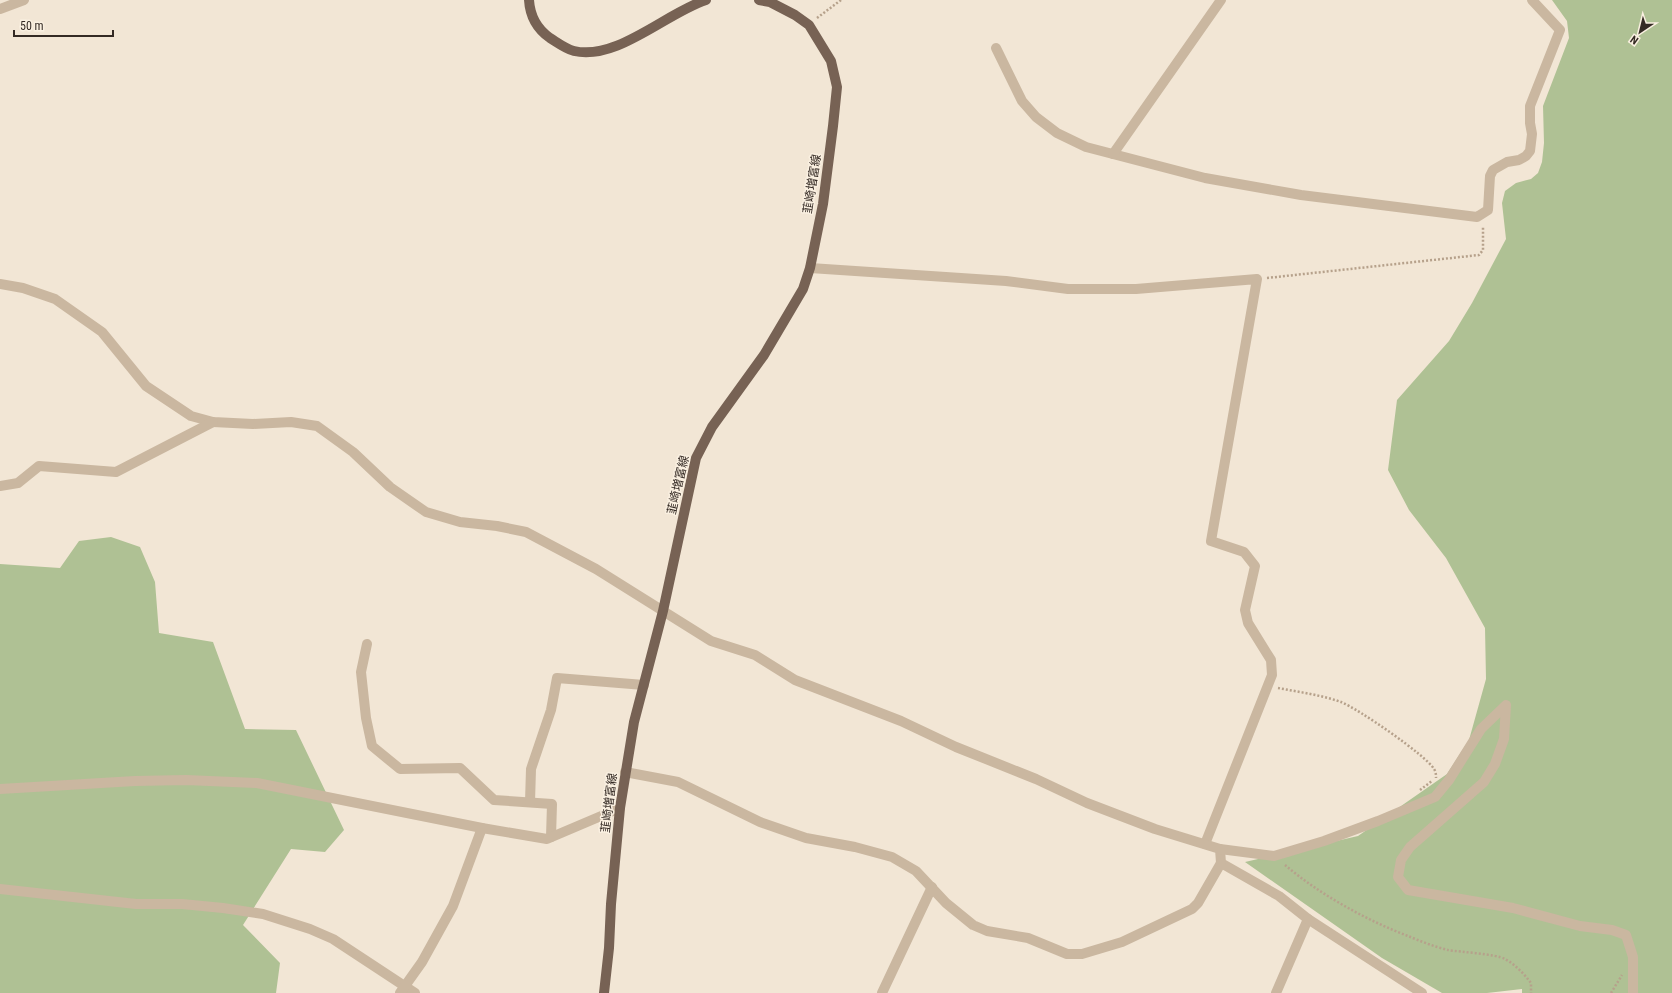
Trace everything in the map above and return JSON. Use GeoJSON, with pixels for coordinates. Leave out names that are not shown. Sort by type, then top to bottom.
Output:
{"type":"FeatureCollection","features":[{"type":"Feature","properties":{"kind":"main road"},"geometry":{"type":"LineString","coordinates":[[529,0],[529,8],[535,22],[545,34],[560,45],[575,51],[594,52],[614,47],[645,32],[690,5],[706,0]]}},
{"type":"Feature","properties":{"kind":"main road","name":"韮崎増富線"},"geometry":{"type":"LineString","coordinates":[[604,993],[620,808],[625,772],[634,722],[663,611],[696,458],[712,427],[764,355],[803,289],[810,268],[823,204],[837,87],[831,61],[809,25],[795,15],[770,2],[759,0]]}},
{"type":"Feature","properties":{"kind":"street"},"geometry":{"type":"LineString","coordinates":[[0,9],[24,0]]}},
{"type":"Feature","properties":{"kind":"street"},"geometry":{"type":"LineString","coordinates":[[1113,154],[1221,0]]}},
{"type":"Feature","properties":{"kind":"street"},"geometry":{"type":"LineString","coordinates":[[996,48],[1022,101],[1036,117],[1057,133],[1086,147],[1205,178],[1301,195],[1477,217],[1488,210],[1490,176],[1493,170],[1507,162],[1519,160],[1526,156],[1530,151],[1532,134],[1530,123],[1530,106],[1560,30],[1532,0]]}},
{"type":"Feature","properties":{"kind":"street"},"geometry":{"type":"LineString","coordinates":[[810,268],[1006,281],[1068,289],[1136,289],[1257,278],[1211,541],[1244,552],[1255,566],[1245,610],[1248,623],[1271,660],[1272,675],[1205,844]]}},
{"type":"Feature","properties":{"kind":"street"},"geometry":{"type":"LineString","coordinates":[[0,284],[23,288],[55,299],[102,332],[146,386],[191,416],[214,422],[253,424],[291,422],[317,426],[353,452],[390,487],[426,512],[460,522],[497,526],[526,532],[596,570],[711,642],[755,655],[795,680],[901,721],[956,747],[1036,779],[1087,803],[1155,829],[1220,849],[1274,856],[1330,839],[1435,796],[1449,780],[1481,729],[1506,705],[1504,739],[1495,764],[1484,782],[1410,847],[1401,860],[1398,877],[1408,890],[1513,908],[1580,926],[1612,930],[1626,935],[1633,957],[1633,993]]}},
{"type":"Feature","properties":{"kind":"street"},"geometry":{"type":"LineString","coordinates":[[0,486],[18,483],[39,466],[116,472],[214,422]]}},
{"type":"Feature","properties":{"kind":"street"},"geometry":{"type":"LineString","coordinates":[[367,644],[361,672],[366,718],[372,746],[400,769],[460,768],[494,800],[552,804],[551,837]]}},
{"type":"Feature","properties":{"kind":"street"},"geometry":{"type":"LineString","coordinates":[[530,802],[531,769],[551,710],[557,678],[644,684]]}},
{"type":"Feature","properties":{"kind":"street"},"geometry":{"type":"LineString","coordinates":[[625,772],[678,782],[760,822],[806,838],[855,847],[892,857],[916,871],[946,903],[973,925],[987,931],[1028,938],[1067,954],[1082,954],[1122,942],[1192,909],[1198,903],[1220,863],[1220,849]]}},
{"type":"Feature","properties":{"kind":"street"},"geometry":{"type":"LineString","coordinates":[[0,789],[135,780],[186,780],[258,783],[482,828],[548,839],[620,808]]}},
{"type":"Feature","properties":{"kind":"street"},"geometry":{"type":"LineString","coordinates":[[402,990],[422,962],[453,906],[482,828]]}},
{"type":"Feature","properties":{"kind":"street"},"geometry":{"type":"LineString","coordinates":[[1220,863],[1279,896],[1308,919],[1422,993]]}},
{"type":"Feature","properties":{"kind":"street"},"geometry":{"type":"LineString","coordinates":[[882,993],[932,888]]}},
{"type":"Feature","properties":{"kind":"street"},"geometry":{"type":"LineString","coordinates":[[0,889],[136,904],[182,904],[263,914],[310,929],[333,939],[381,970],[402,990],[415,993]]}},
{"type":"Feature","properties":{"kind":"street"},"geometry":{"type":"LineString","coordinates":[[1276,993],[1308,919]]}},
{"type":"Feature","properties":{"kind":"path"},"geometry":{"type":"LineString","coordinates":[[809,25],[841,0]]}},
{"type":"Feature","properties":{"kind":"path"},"geometry":{"type":"LineString","coordinates":[[1257,278],[1479,255],[1483,250],[1484,243],[1482,214]]}},
{"type":"Feature","properties":{"kind":"path"},"geometry":{"type":"LineString","coordinates":[[1268,685],[1341,702],[1359,712],[1399,739],[1431,765],[1436,771],[1436,778],[1419,790]]}},
{"type":"Feature","properties":{"kind":"path"},"geometry":{"type":"LineString","coordinates":[[1274,856],[1301,879],[1323,893],[1407,936],[1446,949],[1504,958],[1520,970],[1531,983],[1531,993]]}},
{"type":"Feature","properties":{"kind":"green space"},"geometry":{"type":"Polygon","coordinates":[[[1552,0],[1672,0],[1672,993],[1522,993],[1522,989],[1487,993],[1442,993],[1382,958],[1245,862],[1358,836],[1447,774],[1469,740],[1486,679],[1485,628],[1446,558],[1409,510],[1388,470],[1397,400],[1449,341],[1472,303],[1506,239],[1502,203],[1505,191],[1516,183],[1531,179],[1538,173],[1542,162],[1544,143],[1543,106],[1569,38],[1567,21],[1552,0]]]}},
{"type":"Feature","properties":{"kind":"green space"},"geometry":{"type":"Polygon","coordinates":[[[111,537],[140,547],[155,582],[159,633],[213,642],[245,729],[296,730],[344,830],[325,852],[291,849],[243,925],[280,963],[276,993],[0,993],[0,564],[60,568],[79,541],[111,537]]]}}]}
